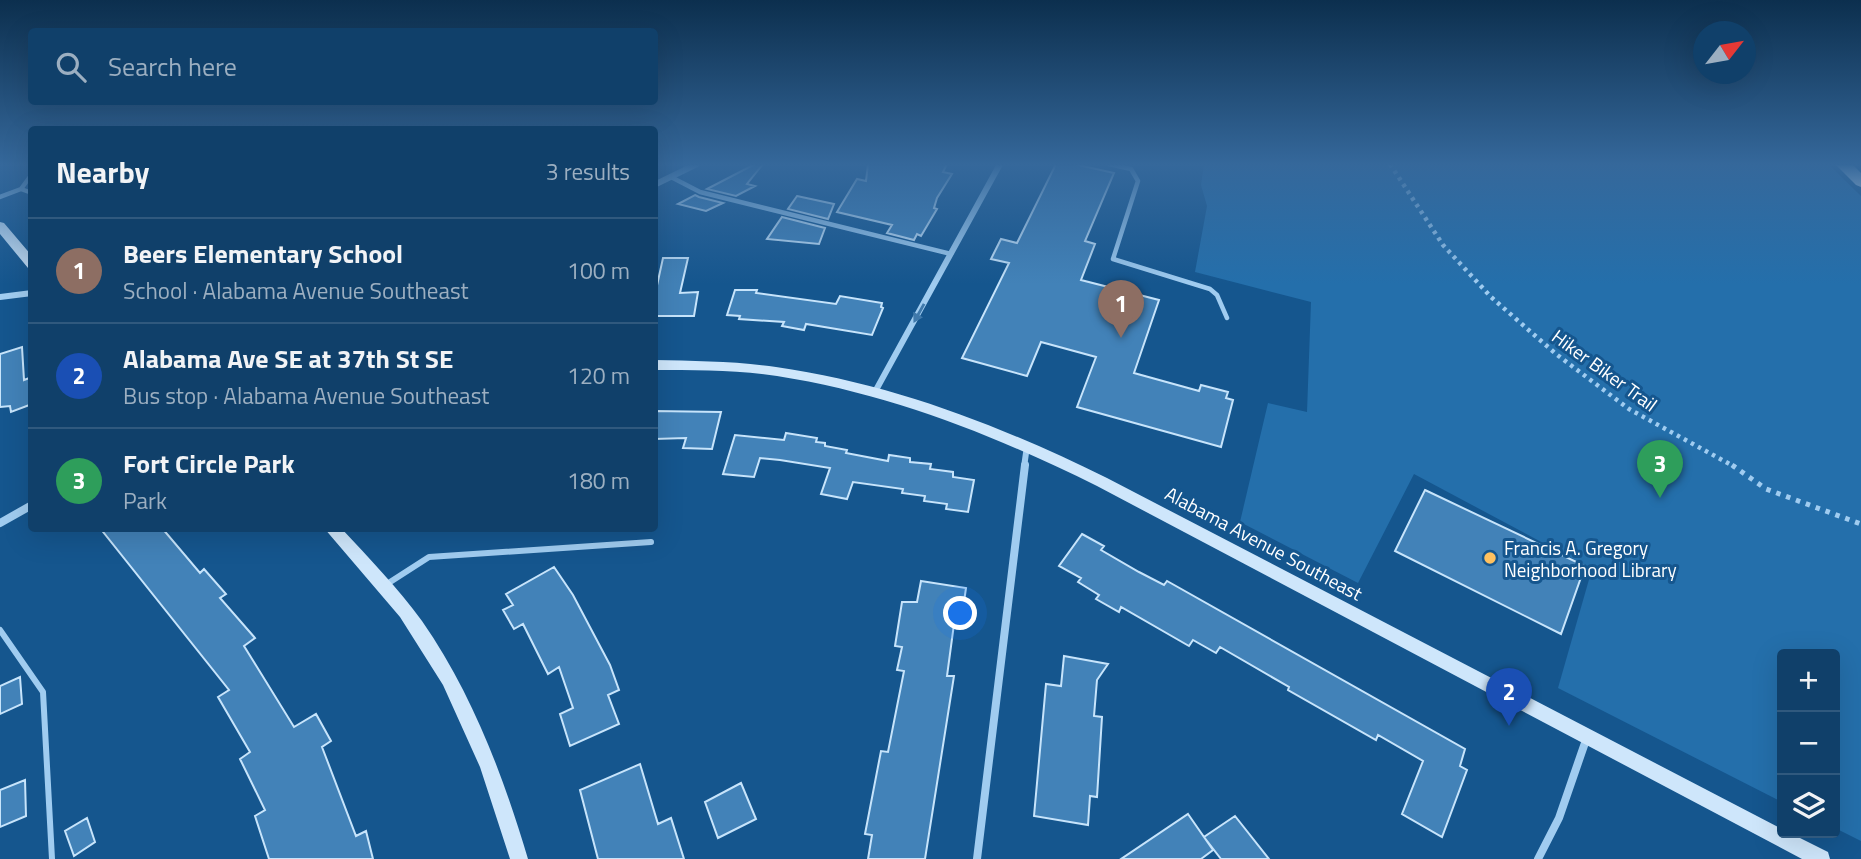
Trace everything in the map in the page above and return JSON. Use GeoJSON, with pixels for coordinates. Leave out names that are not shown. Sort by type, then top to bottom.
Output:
{"type":"FeatureCollection","features":[{"type":"Feature","properties":{"kind":"main road"},"geometry":{"type":"LineString","coordinates":[[0,226],[28,260]]}},
{"type":"Feature","properties":{"kind":"main road","name":"Alabama Avenue Southeast"},"geometry":{"type":"LineString","coordinates":[[658,365],[716,365],[776,371],[876,390],[953,414],[1027,444],[1821,859]]}},
{"type":"Feature","properties":{"kind":"main road"},"geometry":{"type":"LineString","coordinates":[[335,532],[384,586],[417,628],[455,692],[493,776],[519,859]]}},
{"type":"Feature","properties":{"kind":"street"},"geometry":{"type":"LineString","coordinates":[[876,390],[978,204]]}},
{"type":"Feature","properties":{"kind":"street"},"geometry":{"type":"LineString","coordinates":[[0,298],[28,294]]}},
{"type":"Feature","properties":{"kind":"street"},"geometry":{"type":"LineString","coordinates":[[977,859],[1027,444]]}},
{"type":"Feature","properties":{"kind":"street"},"geometry":{"type":"LineString","coordinates":[[0,523],[28,507]]}},
{"type":"Feature","properties":{"kind":"street"},"geometry":{"type":"LineString","coordinates":[[1538,859],[1559,818],[1588,737]]}},
{"type":"Feature","properties":{"kind":"lane"},"geometry":{"type":"LineString","coordinates":[[749,204],[951,254]]}},
{"type":"Feature","properties":{"kind":"lane"},"geometry":{"type":"LineString","coordinates":[[1131,204],[1113,259],[1210,289],[1217,295],[1227,318]]}},
{"type":"Feature","properties":{"kind":"lane"},"geometry":{"type":"LineString","coordinates":[[384,586],[429,557],[651,542]]}},
{"type":"Feature","properties":{"kind":"lane"},"geometry":{"type":"LineString","coordinates":[[0,630],[43,692],[52,859]]}},
{"type":"Feature","properties":{"kind":"path","name":"Hiker Biker Trail"},"geometry":{"type":"LineString","coordinates":[[1416,204],[1443,245],[1491,297],[1556,354],[1629,408],[1737,468],[1766,489],[1861,524]]}},
{"type":"Feature","properties":{"kind":"shaded area"},"geometry":{"type":"Polygon","coordinates":[[[1206,204],[1861,204],[1861,841],[1840,830],[1840,649],[1777,649],[1777,799],[1558,688],[1592,569],[1414,474],[1358,583],[1240,522],[1268,403],[1307,412],[1311,302],[1195,272],[1206,204]]]}},
{"type":"Feature","properties":{"kind":"building"},"geometry":{"type":"Polygon","coordinates":[[[678,204],[721,204],[706,211],[678,204]]]}},
{"type":"Feature","properties":{"kind":"building"},"geometry":{"type":"Polygon","coordinates":[[[791,204],[834,204],[828,219],[788,209],[791,204]]]}},
{"type":"Feature","properties":{"kind":"building"},"geometry":{"type":"Polygon","coordinates":[[[842,204],[935,204],[934,208],[937,209],[921,236],[917,234],[914,240],[887,233],[892,225],[837,212],[842,204]]]}},
{"type":"Feature","properties":{"kind":"building"},"geometry":{"type":"Polygon","coordinates":[[[1036,204],[1101,204],[1085,241],[1095,244],[1081,280],[1159,300],[1134,373],[1199,391],[1201,385],[1228,392],[1226,398],[1233,400],[1221,447],[1077,407],[1096,357],[1041,342],[1027,376],[962,358],[1009,263],[991,259],[1001,239],[1017,243],[1036,204]]]}},
{"type":"Feature","properties":{"kind":"building"},"geometry":{"type":"Polygon","coordinates":[[[782,217],[825,228],[819,244],[767,239],[782,217]]]}},
{"type":"Feature","properties":{"kind":"building"},"geometry":{"type":"Polygon","coordinates":[[[663,258],[688,258],[680,293],[698,292],[694,316],[658,316],[658,281],[663,258]]]}},
{"type":"Feature","properties":{"kind":"building"},"geometry":{"type":"Polygon","coordinates":[[[735,290],[757,290],[756,293],[836,304],[840,296],[882,303],[883,308],[872,335],[806,324],[804,330],[782,326],[784,322],[739,319],[740,316],[727,315],[735,290]]]}},
{"type":"Feature","properties":{"kind":"building"},"geometry":{"type":"Polygon","coordinates":[[[22,347],[24,380],[28,378],[28,406],[11,412],[10,406],[0,407],[0,354],[22,347]]]}},
{"type":"Feature","properties":{"kind":"building"},"geometry":{"type":"Polygon","coordinates":[[[658,411],[721,412],[712,449],[683,448],[686,438],[658,439],[658,411]]]}},
{"type":"Feature","properties":{"kind":"building"},"geometry":{"type":"Polygon","coordinates":[[[786,433],[817,438],[816,442],[847,450],[846,453],[888,461],[889,455],[910,458],[910,462],[931,464],[930,469],[953,472],[953,477],[974,480],[968,512],[946,509],[947,504],[924,501],[925,496],[902,493],[903,489],[853,482],[847,499],[821,494],[830,468],[780,460],[760,458],[754,477],[723,474],[735,435],[784,440],[786,433]]]}},
{"type":"Feature","properties":{"kind":"building","name":"Francis A. Gregory Neighborhood Library"},"geometry":{"type":"Polygon","coordinates":[[[1425,490],[1585,566],[1561,634],[1395,551],[1425,490]]]}},
{"type":"Feature","properties":{"kind":"building"},"geometry":{"type":"Polygon","coordinates":[[[103,532],[165,532],[200,573],[204,569],[226,594],[220,598],[255,638],[244,646],[294,727],[316,714],[331,741],[322,747],[356,836],[366,831],[373,859],[269,859],[255,816],[265,810],[240,759],[250,752],[218,697],[229,690],[103,532]]]}},
{"type":"Feature","properties":{"kind":"building"},"geometry":{"type":"Polygon","coordinates":[[[1082,534],[1104,546],[1101,550],[1139,572],[1164,585],[1167,581],[1465,749],[1460,766],[1467,770],[1442,837],[1402,814],[1423,761],[1378,735],[1376,740],[1288,690],[1289,687],[1220,647],[1216,653],[1193,640],[1189,646],[1121,607],[1119,612],[1096,599],[1099,595],[1078,582],[1081,578],[1059,566],[1082,534]]]}},
{"type":"Feature","properties":{"kind":"building"},"geometry":{"type":"Polygon","coordinates":[[[554,567],[573,595],[610,665],[619,690],[608,695],[619,724],[570,746],[560,714],[573,708],[559,667],[548,674],[523,624],[514,629],[503,610],[513,605],[506,594],[554,567]]]}},
{"type":"Feature","properties":{"kind":"building"},"geometry":{"type":"Polygon","coordinates":[[[921,581],[966,588],[963,609],[956,609],[947,676],[954,676],[925,859],[868,859],[872,835],[865,834],[881,751],[888,752],[904,671],[897,670],[902,647],[895,646],[902,602],[917,602],[921,581]]]}},
{"type":"Feature","properties":{"kind":"building"},"geometry":{"type":"Polygon","coordinates":[[[1064,656],[1108,664],[1097,680],[1094,716],[1102,717],[1097,797],[1090,796],[1088,825],[1034,816],[1046,684],[1061,686],[1064,656]]]}},
{"type":"Feature","properties":{"kind":"building"},"geometry":{"type":"Polygon","coordinates":[[[20,677],[22,704],[0,714],[0,686],[20,677]]]}},
{"type":"Feature","properties":{"kind":"building"},"geometry":{"type":"Polygon","coordinates":[[[640,764],[658,824],[671,818],[684,859],[598,859],[580,790],[640,764]]]}},
{"type":"Feature","properties":{"kind":"building"},"geometry":{"type":"Polygon","coordinates":[[[25,780],[26,816],[0,827],[0,790],[25,780]]]}},
{"type":"Feature","properties":{"kind":"building"},"geometry":{"type":"Polygon","coordinates":[[[741,783],[756,819],[718,838],[705,802],[741,783]]]}},
{"type":"Feature","properties":{"kind":"building"},"geometry":{"type":"Polygon","coordinates":[[[1188,814],[1213,850],[1201,859],[1121,859],[1188,814]]]}},
{"type":"Feature","properties":{"kind":"building"},"geometry":{"type":"Polygon","coordinates":[[[1235,816],[1269,859],[1221,859],[1204,837],[1235,816]]]}},
{"type":"Feature","properties":{"kind":"building"},"geometry":{"type":"Polygon","coordinates":[[[87,818],[95,842],[74,856],[65,831],[87,818]]]}},
{"type":"Feature","properties":{"kind":"place","name":"Beers Elementary School"},"geometry":{"type":"Point","coordinates":[1121,338]}},
{"type":"Feature","properties":{"kind":"place","name":"Fort Circle Park"},"geometry":{"type":"Point","coordinates":[1660,498]}},
{"type":"Feature","properties":{"kind":"place","name":"Francis A. Gregory Neighborhood Library"},"geometry":{"type":"Point","coordinates":[1490,558]}},
{"type":"Feature","properties":{"kind":"place","name":"Alabama Ave SE at 37th St SE"},"geometry":{"type":"Point","coordinates":[1509,726]}}]}
